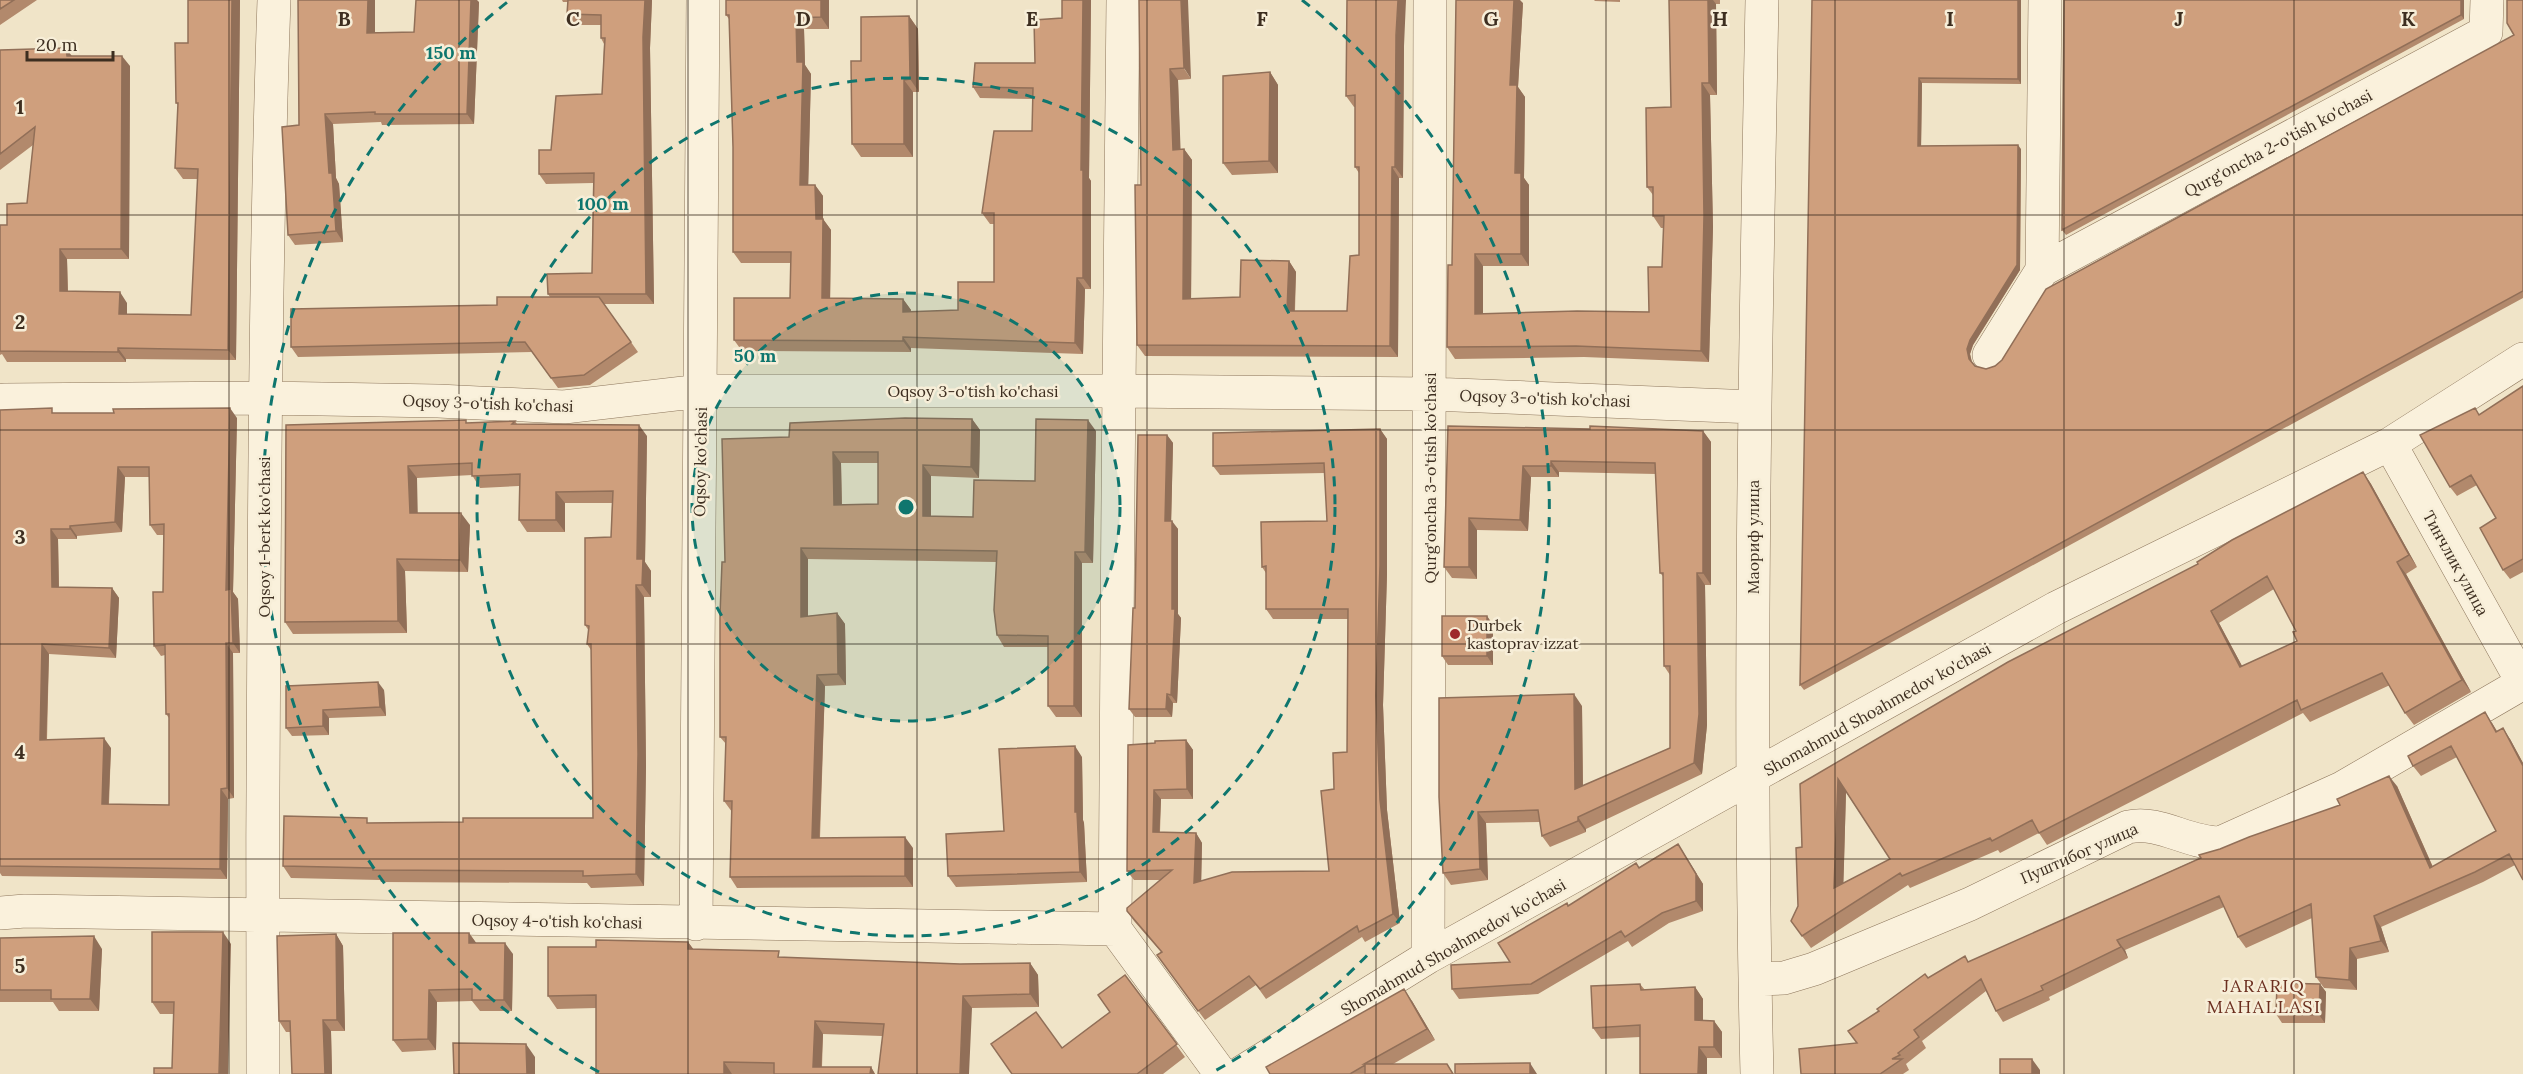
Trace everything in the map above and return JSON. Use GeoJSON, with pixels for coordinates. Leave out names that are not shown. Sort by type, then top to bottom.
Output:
{"type":"FeatureCollection","features":[{"type":"Feature","properties":{"kind":"street","name":"Oqsoy 1-berk ko'chasi"},"geometry":{"type":"LineString","coordinates":[[263,1074],[265,398],[268,169],[274,0]]}},
{"type":"Feature","properties":{"kind":"street","name":"Oqsoy ko'chasi"},"geometry":{"type":"LineString","coordinates":[[696,924],[703,0]]}},
{"type":"Feature","properties":{"kind":"street"},"geometry":{"type":"LineString","coordinates":[[1123,0],[1120,391],[1115,614],[1115,928],[1221,1074]]}},
{"type":"Feature","properties":{"kind":"street","name":"Qurg'oncha 3-o'tish ko'chasi"},"geometry":{"type":"LineString","coordinates":[[1428,957],[1430,0]]}},
{"type":"Feature","properties":{"kind":"street","name":"Маориф улица"},"geometry":{"type":"LineString","coordinates":[[1757,1074],[1752,779],[1754,407],[1761,0]]}},
{"type":"Feature","properties":{"kind":"street"},"geometry":{"type":"LineString","coordinates":[[1989,355],[2042,270],[2045,0]]}},
{"type":"Feature","properties":{"kind":"street","name":"Qurg'oncha 2-o'tish ko'chasi"},"geometry":{"type":"LineString","coordinates":[[2042,270],[2486,32],[2487,0]]}},
{"type":"Feature","properties":{"kind":"street","name":"Shomahmud Shoahmedov ko'chasi"},"geometry":{"type":"LineString","coordinates":[[1239,1074],[1428,957],[2056,609],[2390,444],[2523,359]]}},
{"type":"Feature","properties":{"kind":"street","name":"Oqsoy 3-o'tish ko'chasi"},"geometry":{"type":"LineString","coordinates":[[0,402],[265,398],[438,401],[564,407],[701,391],[1120,391],[1430,394],[1754,407]]}},
{"type":"Feature","properties":{"kind":"street","name":"Тинчлик улица"},"geometry":{"type":"LineString","coordinates":[[2390,444],[2523,683]]}},
{"type":"Feature","properties":{"kind":"street","name":"Пуштибог улица"},"geometry":{"type":"LineString","coordinates":[[1755,979],[1784,978],[1815,969],[1970,904],[2128,827],[2144,823],[2204,843],[2220,843],[2343,788],[2523,683]]}},
{"type":"Feature","properties":{"kind":"street","name":"Oqsoy 4-o'tish ko'chasi"},"geometry":{"type":"LineString","coordinates":[[0,913],[25,911],[696,924],[1115,928]]}},
{"type":"Feature","properties":{"kind":"building"},"geometry":{"type":"Polygon","coordinates":[[[0,0],[14,0],[0,9],[0,0]]]}},
{"type":"Feature","properties":{"kind":"building"},"geometry":{"type":"Polygon","coordinates":[[[188,0],[232,0],[228,350],[118,348],[118,352],[0,351],[0,225],[7,225],[7,204],[27,203],[35,127],[0,154],[0,50],[66,48],[67,56],[122,56],[121,249],[60,249],[60,291],[120,292],[119,314],[191,315],[198,169],[175,168],[178,103],[176,103],[175,43],[188,43],[188,0]]]}},
{"type":"Feature","properties":{"kind":"building"},"geometry":{"type":"Polygon","coordinates":[[[298,0],[368,0],[367,33],[414,32],[416,0],[471,0],[467,114],[375,114],[375,112],[325,114],[336,231],[288,235],[282,127],[299,125],[298,0]]]}},
{"type":"Feature","properties":{"kind":"building"},"geometry":{"type":"Polygon","coordinates":[[[568,0],[645,0],[643,37],[646,294],[548,294],[547,274],[592,273],[594,173],[539,174],[539,150],[551,150],[556,96],[602,94],[605,38],[601,38],[601,15],[567,14],[568,0]]]}},
{"type":"Feature","properties":{"kind":"building"},"geometry":{"type":"Polygon","coordinates":[[[726,0],[821,0],[821,17],[796,18],[797,62],[803,62],[800,185],[815,185],[816,219],[823,219],[822,298],[903,299],[903,312],[958,310],[958,282],[994,282],[994,213],[982,213],[994,131],[1032,131],[1033,88],[973,87],[975,63],[1035,63],[1034,20],[1062,18],[1062,0],[1083,0],[1081,170],[1083,170],[1083,278],[1077,278],[1075,343],[903,337],[903,341],[734,340],[734,298],[790,298],[791,252],[733,252],[733,147],[729,15],[726,15],[726,0]]]}},
{"type":"Feature","properties":{"kind":"building"},"geometry":{"type":"Polygon","coordinates":[[[1139,0],[1181,0],[1184,68],[1170,69],[1173,150],[1184,149],[1183,299],[1240,297],[1241,260],[1289,261],[1287,311],[1347,311],[1350,256],[1359,255],[1359,167],[1355,167],[1355,95],[1346,96],[1347,0],[1398,0],[1395,167],[1392,167],[1390,346],[1137,345],[1135,185],[1141,185],[1139,0]]]}},
{"type":"Feature","properties":{"kind":"building"},"geometry":{"type":"Polygon","coordinates":[[[1456,0],[1514,0],[1510,85],[1517,85],[1515,173],[1521,173],[1521,254],[1475,254],[1475,314],[1577,311],[1649,312],[1648,267],[1662,267],[1664,216],[1653,216],[1653,187],[1647,187],[1646,108],[1671,107],[1669,0],[1708,0],[1709,83],[1702,83],[1704,216],[1701,351],[1576,346],[1447,347],[1448,265],[1452,265],[1456,0]]]}},
{"type":"Feature","properties":{"kind":"building"},"geometry":{"type":"Polygon","coordinates":[[[1812,0],[2018,0],[2018,79],[1919,78],[1918,146],[2018,145],[2017,265],[1970,340],[1967,349],[1969,359],[1975,366],[1986,369],[2002,360],[2046,289],[2514,35],[2507,23],[2507,0],[2523,0],[2523,291],[1800,685],[1812,0]]]}},
{"type":"Feature","properties":{"kind":"building"},"geometry":{"type":"Polygon","coordinates":[[[2064,0],[2461,0],[2461,15],[2062,230],[2064,0]]]}},
{"type":"Feature","properties":{"kind":"building"},"geometry":{"type":"Polygon","coordinates":[[[909,16],[910,79],[904,80],[904,144],[852,144],[851,61],[861,61],[861,17],[909,16]]]}},
{"type":"Feature","properties":{"kind":"building"},"geometry":{"type":"Polygon","coordinates":[[[1270,72],[1269,161],[1223,163],[1223,76],[1270,72]]]}},
{"type":"Feature","properties":{"kind":"building"},"geometry":{"type":"Polygon","coordinates":[[[497,297],[599,297],[631,342],[584,375],[551,378],[525,342],[291,347],[291,309],[497,305],[497,297]]]}},
{"type":"Feature","properties":{"kind":"building"},"geometry":{"type":"Polygon","coordinates":[[[2523,386],[2523,559],[2503,570],[2480,528],[2496,518],[2471,475],[2450,487],[2420,435],[2475,408],[2479,415],[2523,386]]]}},
{"type":"Feature","properties":{"kind":"building"},"geometry":{"type":"Polygon","coordinates":[[[52,408],[52,413],[114,413],[113,409],[230,408],[226,590],[231,589],[233,643],[226,643],[227,788],[221,789],[220,869],[0,866],[0,410],[52,408]],[[118,467],[115,522],[70,526],[70,529],[51,529],[52,587],[112,588],[109,648],[42,644],[40,740],[104,738],[102,804],[169,805],[169,714],[166,714],[165,645],[154,646],[153,592],[163,592],[164,524],[150,525],[149,467],[118,467]]]}},
{"type":"Feature","properties":{"kind":"building"},"geometry":{"type":"Polygon","coordinates":[[[905,418],[972,419],[971,467],[923,465],[923,516],[973,517],[974,480],[1035,481],[1036,419],[1088,420],[1085,552],[1075,552],[1074,706],[1048,706],[1048,636],[997,635],[994,610],[997,551],[801,548],[801,617],[837,613],[838,674],[817,675],[812,838],[905,837],[905,876],[730,877],[732,801],[724,801],[726,737],[720,737],[720,615],[722,562],[725,562],[722,439],[789,437],[790,423],[905,418]],[[833,452],[834,505],[878,504],[878,452],[833,452]]]}},
{"type":"Feature","properties":{"kind":"building"},"geometry":{"type":"Polygon","coordinates":[[[466,420],[466,423],[515,421],[512,424],[639,425],[637,559],[643,559],[642,585],[636,585],[638,754],[636,874],[583,876],[583,871],[373,870],[373,868],[283,866],[284,816],[367,818],[367,823],[463,822],[463,818],[593,818],[591,644],[587,644],[589,626],[585,625],[585,538],[611,537],[613,491],[556,492],[556,520],[519,520],[520,474],[472,476],[472,463],[408,466],[410,513],[461,513],[460,560],[397,559],[398,621],[285,622],[286,425],[466,420]]]}},
{"type":"Feature","properties":{"kind":"building"},"geometry":{"type":"Polygon","coordinates":[[[1448,426],[1590,429],[1590,426],[1703,431],[1703,573],[1697,573],[1699,714],[1694,763],[1578,817],[1578,821],[1542,836],[1538,810],[1478,812],[1480,869],[1443,873],[1439,797],[1439,698],[1574,694],[1575,789],[1670,748],[1670,666],[1664,666],[1663,573],[1660,573],[1655,463],[1551,461],[1551,466],[1523,466],[1520,520],[1469,518],[1469,567],[1444,567],[1448,426]]]}},
{"type":"Feature","properties":{"kind":"building"},"geometry":{"type":"Polygon","coordinates":[[[1380,429],[1380,565],[1376,696],[1380,800],[1393,914],[1359,932],[1357,926],[1260,989],[1249,976],[1198,1011],[1157,955],[1162,952],[1127,911],[1127,908],[1172,870],[1127,871],[1128,745],[1186,740],[1187,789],[1154,790],[1153,832],[1196,833],[1194,883],[1232,872],[1329,871],[1321,791],[1334,789],[1333,753],[1347,752],[1348,609],[1266,609],[1266,566],[1262,567],[1261,522],[1327,521],[1324,463],[1213,466],[1213,433],[1380,429]]]}},
{"type":"Feature","properties":{"kind":"building"},"geometry":{"type":"Polygon","coordinates":[[[1138,435],[1167,435],[1165,521],[1172,521],[1172,609],[1175,609],[1171,695],[1167,694],[1166,709],[1129,709],[1133,608],[1135,608],[1138,435]]]}},
{"type":"Feature","properties":{"kind":"building"},"geometry":{"type":"Polygon","coordinates":[[[2363,472],[2409,555],[2397,562],[2462,680],[2405,713],[2382,673],[2301,710],[2297,700],[2039,833],[2032,820],[1992,841],[1990,838],[1902,876],[1900,873],[1802,936],[1791,921],[1798,906],[1796,848],[1802,847],[1800,784],[2008,662],[2198,564],[2197,562],[2232,540],[2363,472]],[[2267,576],[2211,611],[2240,667],[2297,641],[2293,632],[2296,631],[2267,576]],[[1838,779],[1834,888],[1890,859],[1838,779]]]}},
{"type":"Feature","properties":{"kind":"building"},"geometry":{"type":"Polygon","coordinates":[[[1442,616],[1487,616],[1487,656],[1442,656],[1442,616]]]}},
{"type":"Feature","properties":{"kind":"building"},"geometry":{"type":"Polygon","coordinates":[[[378,682],[380,707],[323,710],[323,726],[286,728],[286,686],[378,682]]]}},
{"type":"Feature","properties":{"kind":"building"},"geometry":{"type":"Polygon","coordinates":[[[2485,712],[2496,732],[2503,728],[2523,766],[2523,880],[2509,854],[2475,872],[2374,916],[2381,941],[2350,948],[2349,980],[2316,977],[2311,904],[2238,937],[2219,896],[2117,940],[2121,947],[2041,986],[2043,990],[1996,1011],[1981,979],[1914,1030],[1919,1037],[1898,1053],[1900,1055],[1892,1059],[1902,1059],[1880,1074],[1801,1074],[1799,1049],[1857,1043],[1848,1031],[1879,1011],[1877,1009],[1925,974],[1928,978],[1965,956],[1968,962],[2201,858],[2199,855],[2340,805],[2337,799],[2389,776],[2430,868],[2496,831],[2451,746],[2413,766],[2408,756],[2485,712]]]}},
{"type":"Feature","properties":{"kind":"building"},"geometry":{"type":"Polygon","coordinates":[[[1075,746],[1075,812],[1077,812],[1080,872],[948,876],[946,834],[1004,831],[999,749],[1075,746]]]}},
{"type":"Feature","properties":{"kind":"building"},"geometry":{"type":"Polygon","coordinates":[[[1678,844],[1696,874],[1696,901],[1662,913],[1625,937],[1621,931],[1531,984],[1452,989],[1451,965],[1510,962],[1498,943],[1567,903],[1568,906],[1636,863],[1639,868],[1678,844]]]}},
{"type":"Feature","properties":{"kind":"building"},"geometry":{"type":"Polygon","coordinates":[[[152,932],[223,932],[219,1074],[154,1074],[154,1068],[172,1068],[174,1002],[152,1002],[152,932]]]}},
{"type":"Feature","properties":{"kind":"building"},"geometry":{"type":"Polygon","coordinates":[[[393,933],[469,933],[469,943],[505,943],[504,1000],[472,1000],[472,989],[429,990],[428,1039],[393,1040],[393,933]]]}},
{"type":"Feature","properties":{"kind":"building"},"geometry":{"type":"Polygon","coordinates":[[[336,934],[337,1020],[323,1020],[325,1074],[292,1074],[290,1021],[279,1021],[277,936],[336,934]]]}},
{"type":"Feature","properties":{"kind":"building"},"geometry":{"type":"Polygon","coordinates":[[[94,936],[90,999],[51,999],[51,990],[0,990],[0,938],[94,936]]]}},
{"type":"Feature","properties":{"kind":"building"},"geometry":{"type":"Polygon","coordinates":[[[596,940],[688,942],[688,949],[779,951],[778,957],[960,964],[1030,963],[1030,994],[963,996],[960,1074],[878,1074],[884,1024],[815,1021],[813,1067],[871,1067],[870,1074],[774,1074],[774,1063],[724,1062],[724,1074],[596,1074],[596,995],[548,996],[548,947],[596,947],[596,940]]]}},
{"type":"Feature","properties":{"kind":"building"},"geometry":{"type":"Polygon","coordinates":[[[1125,975],[1177,1044],[1137,1074],[1012,1074],[991,1044],[1036,1012],[1062,1048],[1110,1012],[1098,995],[1125,975]]]}},
{"type":"Feature","properties":{"kind":"building"},"geometry":{"type":"Polygon","coordinates":[[[2277,983],[2320,984],[2319,1015],[2276,1014],[2277,983]]]}},
{"type":"Feature","properties":{"kind":"building"},"geometry":{"type":"Polygon","coordinates":[[[1640,984],[1641,990],[1695,987],[1695,1020],[1714,1021],[1714,1047],[1699,1047],[1698,1074],[1640,1074],[1640,1025],[1593,1028],[1591,986],[1640,984]]]}},
{"type":"Feature","properties":{"kind":"building"},"geometry":{"type":"Polygon","coordinates":[[[1404,989],[1427,1029],[1364,1064],[1447,1064],[1453,1074],[1365,1074],[1365,1065],[1350,1074],[1270,1074],[1266,1067],[1404,989]]]}},
{"type":"Feature","properties":{"kind":"building"},"geometry":{"type":"Polygon","coordinates":[[[453,1043],[526,1044],[527,1074],[454,1074],[453,1043]]]}},
{"type":"Feature","properties":{"kind":"building"},"geometry":{"type":"Polygon","coordinates":[[[2000,1059],[2032,1059],[2032,1074],[2000,1074],[2000,1059]]]}},
{"type":"Feature","properties":{"kind":"building"},"geometry":{"type":"Polygon","coordinates":[[[1530,1063],[1530,1074],[1455,1074],[1455,1064],[1530,1063]]]}},
{"type":"Feature","properties":{"kind":"place","name":"Durbek kastoprav izzat"},"geometry":{"type":"Point","coordinates":[1455,634]}},
{"type":"Feature","properties":{"kind":"district","name":"JARARIQ MAHALLASI"},"geometry":{"type":"Point","coordinates":[2264,995]}}]}
